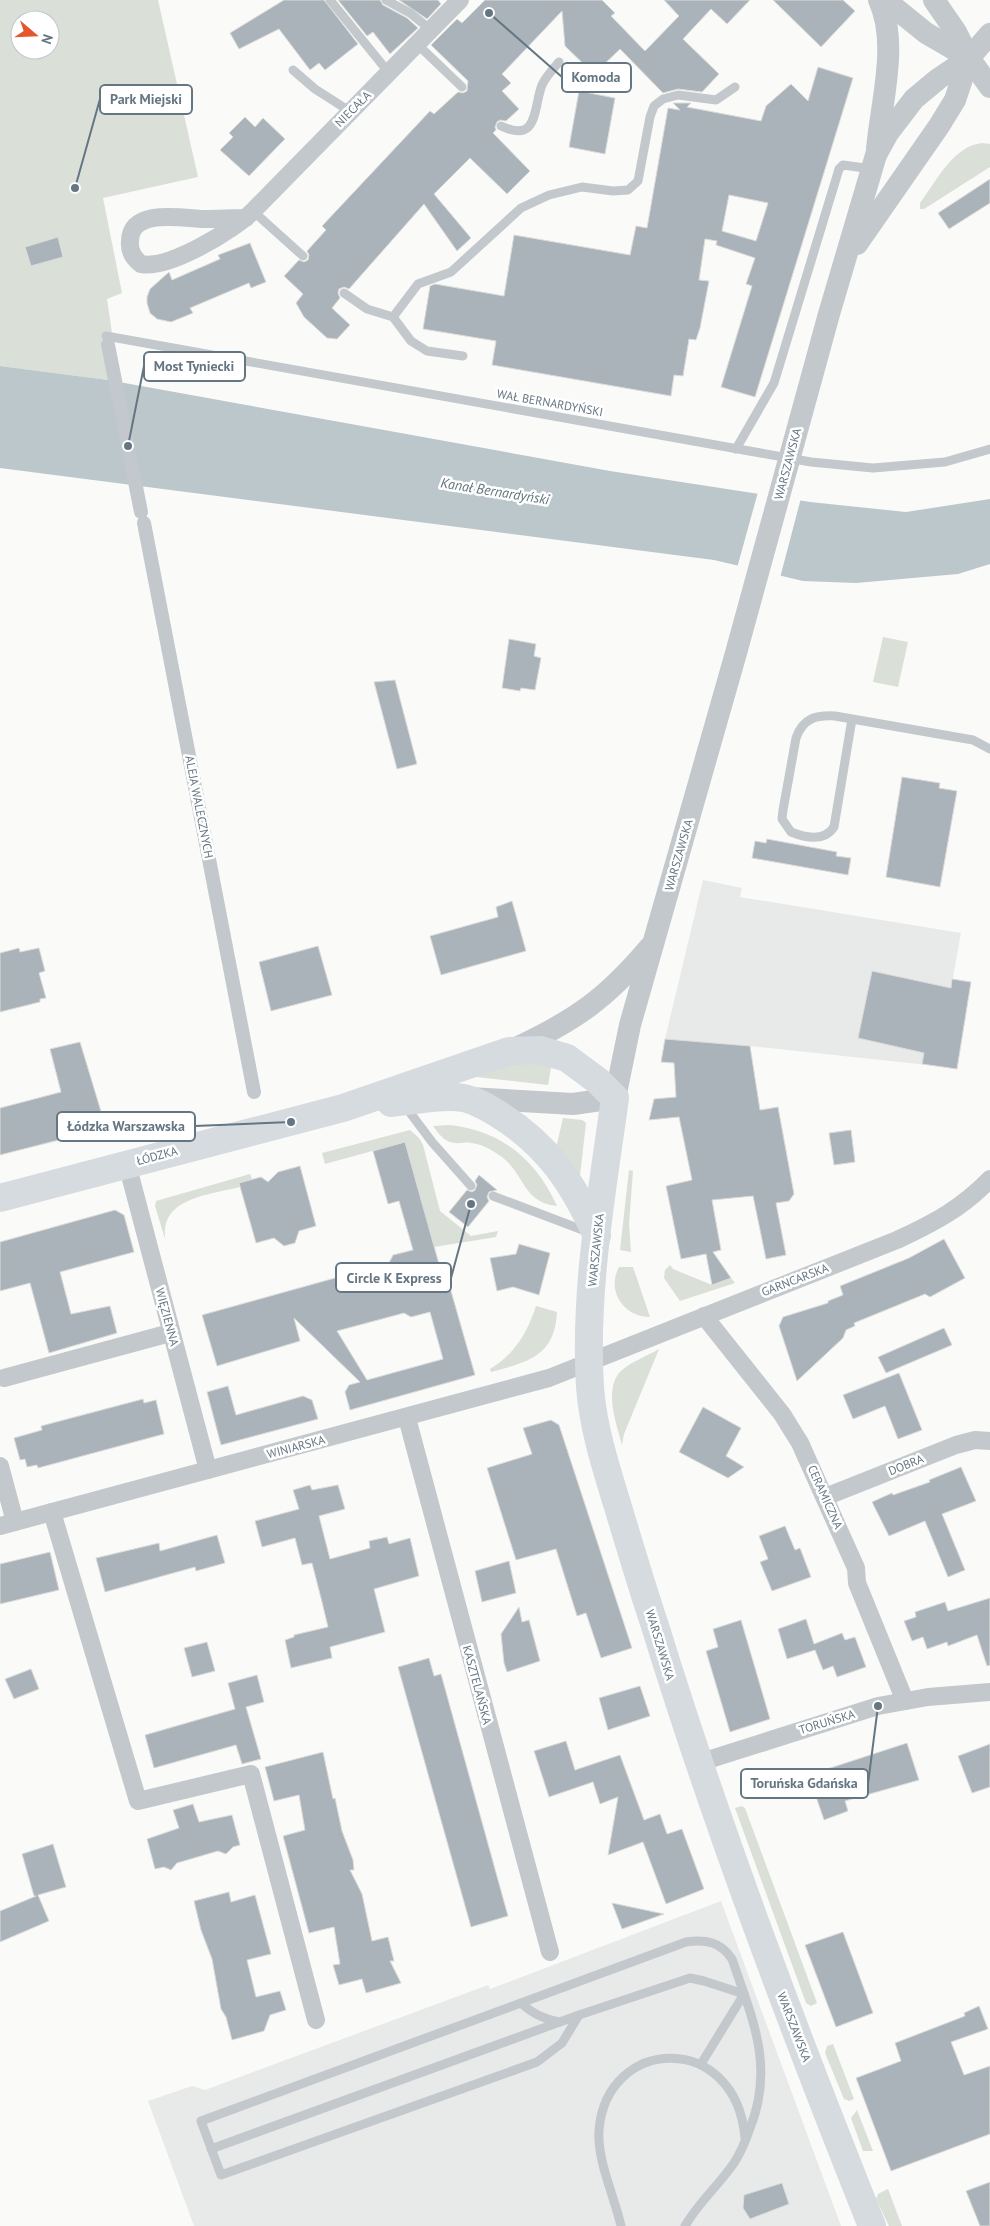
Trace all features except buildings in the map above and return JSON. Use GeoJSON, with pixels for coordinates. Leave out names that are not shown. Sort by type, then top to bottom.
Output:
{"type":"FeatureCollection","features":[{"type":"Feature","properties":{"kind":"main road","name":"ŁÓDZKA"},"geometry":{"type":"LineString","coordinates":[[0,1198],[343,1108],[509,1051],[540,1050],[567,1058],[592,1076],[615,1098]]}},
{"type":"Feature","properties":{"kind":"main road","name":"ŁÓDZKA"},"geometry":{"type":"LineString","coordinates":[[343,1108],[463,1098]]}},
{"type":"Feature","properties":{"kind":"main road"},"geometry":{"type":"LineString","coordinates":[[463,1098],[490,1109],[512,1123],[542,1148],[573,1188],[597,1236]]}},
{"type":"Feature","properties":{"kind":"main road","name":"WARSZAWSKA"},"geometry":{"type":"LineString","coordinates":[[615,1098],[597,1236],[590,1326],[589,1362],[593,1412],[608,1474],[698,1763],[780,1992],[872,2226]]}},
{"type":"Feature","properties":{"kind":"street","name":"NIECAŁA"},"geometry":{"type":"LineString","coordinates":[[249,214],[204,219],[170,216],[142,221],[132,230],[130,238],[131,253],[141,264],[155,265],[203,245],[249,214],[460,0]]}},
{"type":"Feature","properties":{"kind":"street"},"geometry":{"type":"LineString","coordinates":[[874,162],[888,54],[886,23],[879,0]]}},
{"type":"Feature","properties":{"kind":"street"},"geometry":{"type":"LineString","coordinates":[[885,0],[926,34],[969,58]]}},
{"type":"Feature","properties":{"kind":"street"},"geometry":{"type":"LineString","coordinates":[[934,0],[956,32],[969,58],[990,87]]}},
{"type":"Feature","properties":{"kind":"street"},"geometry":{"type":"LineString","coordinates":[[969,58],[990,34]]}},
{"type":"Feature","properties":{"kind":"street","name":"WARSZAWSKA"},"geometry":{"type":"LineString","coordinates":[[615,1098],[630,1025],[874,162],[888,133],[914,99],[938,79],[969,58]]}},
{"type":"Feature","properties":{"kind":"street","name":"WARSZAWSKA"},"geometry":{"type":"LineString","coordinates":[[846,259],[940,126],[954,100],[969,58]]}},
{"type":"Feature","properties":{"kind":"street","name":"ALEJA WALECZNYCH"},"geometry":{"type":"LineString","coordinates":[[107,340],[254,1092]]}},
{"type":"Feature","properties":{"kind":"street"},"geometry":{"type":"LineString","coordinates":[[509,1051],[557,1028],[586,1010],[608,992],[654,942]]}},
{"type":"Feature","properties":{"kind":"street"},"geometry":{"type":"LineString","coordinates":[[463,1098],[574,1104],[615,1098]]}},
{"type":"Feature","properties":{"kind":"street","name":"WIĘZIENNA"},"geometry":{"type":"LineString","coordinates":[[127,1164],[170,1333],[208,1470]]}},
{"type":"Feature","properties":{"kind":"street","name":"GARNCARSKA"},"geometry":{"type":"LineString","coordinates":[[589,1362],[897,1240],[937,1222],[972,1197],[990,1179]]}},
{"type":"Feature","properties":{"kind":"street","name":"CERAMICZNA"},"geometry":{"type":"LineString","coordinates":[[704,1316],[782,1414],[800,1443],[856,1568],[857,1583],[905,1700]]}},
{"type":"Feature","properties":{"kind":"street"},"geometry":{"type":"LineString","coordinates":[[4,1378],[170,1333]]}},
{"type":"Feature","properties":{"kind":"street","name":"WINIARSKA"},"geometry":{"type":"LineString","coordinates":[[7,1524],[407,1418],[549,1378],[589,1362]]}},
{"type":"Feature","properties":{"kind":"street","name":"KASZTELAŃSKA"},"geometry":{"type":"LineString","coordinates":[[407,1418],[550,1952]]}},
{"type":"Feature","properties":{"kind":"street","name":"DOBRA"},"geometry":{"type":"LineString","coordinates":[[825,1497],[956,1445],[975,1440],[990,1441]]}},
{"type":"Feature","properties":{"kind":"street"},"geometry":{"type":"LineString","coordinates":[[0,1466],[7,1524]]}},
{"type":"Feature","properties":{"kind":"street"},"geometry":{"type":"LineString","coordinates":[[52,1512],[138,1801],[251,1774],[316,2020]]}},
{"type":"Feature","properties":{"kind":"street","name":"TORUŃSKA"},"geometry":{"type":"LineString","coordinates":[[698,1763],[853,1714],[905,1700],[990,1692]]}},
{"type":"Feature","properties":{"kind":"lane"},"geometry":{"type":"LineString","coordinates":[[330,0],[389,73]]}},
{"type":"Feature","properties":{"kind":"lane"},"geometry":{"type":"LineString","coordinates":[[386,0],[410,13],[431,30]]}},
{"type":"Feature","properties":{"kind":"lane"},"geometry":{"type":"LineString","coordinates":[[417,44],[462,88]]}},
{"type":"Feature","properties":{"kind":"lane"},"geometry":{"type":"LineString","coordinates":[[501,126],[520,132],[530,126],[536,114],[542,85],[558,62]]}},
{"type":"Feature","properties":{"kind":"lane"},"geometry":{"type":"LineString","coordinates":[[293,70],[315,89],[351,112]]}},
{"type":"Feature","properties":{"kind":"lane"},"geometry":{"type":"LineString","coordinates":[[393,317],[418,284],[451,272],[521,208],[549,196],[582,188],[613,191],[628,190],[638,181],[650,116],[654,106],[663,99],[678,95],[716,100],[735,87]]}},
{"type":"Feature","properties":{"kind":"lane"},"geometry":{"type":"LineString","coordinates":[[736,449],[774,383],[839,169],[843,165],[874,162]]}},
{"type":"Feature","properties":{"kind":"lane"},"geometry":{"type":"LineString","coordinates":[[249,214],[302,256]]}},
{"type":"Feature","properties":{"kind":"lane"},"geometry":{"type":"LineString","coordinates":[[344,293],[367,308],[393,317],[411,341],[427,351],[463,356]]}},
{"type":"Feature","properties":{"kind":"lane","name":"WAŁ BERNARDYŃSKI"},"geometry":{"type":"LineString","coordinates":[[107,340],[811,462],[873,468],[945,462],[990,450]]}},
{"type":"Feature","properties":{"kind":"lane"},"geometry":{"type":"LineString","coordinates":[[852,719],[834,827],[829,834],[815,838],[791,832],[785,826],[782,819],[796,738],[799,728],[808,720],[819,715],[852,719],[973,740],[990,749]]}},
{"type":"Feature","properties":{"kind":"lane"},"geometry":{"type":"LineString","coordinates":[[402,1102],[432,1142],[471,1186]]}},
{"type":"Feature","properties":{"kind":"lane"},"geometry":{"type":"LineString","coordinates":[[493,1196],[597,1236]]}},
{"type":"Feature","properties":{"kind":"lane"},"geometry":{"type":"LineString","coordinates":[[579,2015],[562,2044],[537,2062],[220,2174],[200,2121],[686,1942],[698,1940],[718,1944],[732,1959],[760,2048],[762,2071],[760,2098],[745,2141],[735,2161],[685,2226]]}},
{"type":"Feature","properties":{"kind":"lane"},"geometry":{"type":"LineString","coordinates":[[211,2149],[579,2015],[690,1978],[704,1980],[744,1994]]}},
{"type":"Feature","properties":{"kind":"lane"},"geometry":{"type":"LineString","coordinates":[[701,2064],[744,1994]]}},
{"type":"Feature","properties":{"kind":"lane"},"geometry":{"type":"LineString","coordinates":[[521,2002],[531,2012],[547,2020],[560,2022]]}},
{"type":"Feature","properties":{"kind":"lane"},"geometry":{"type":"LineString","coordinates":[[621,2226],[600,2145],[599,2129],[610,2093],[634,2069],[650,2062],[668,2058],[686,2059],[701,2064],[724,2083],[735,2098],[744,2120],[745,2141]]}},
{"type":"Feature","properties":{"kind":"shaded area"},"geometry":{"type":"Polygon","coordinates":[[[0,0],[158,0],[198,177],[103,198],[122,293],[107,299],[114,346],[101,345],[108,380],[0,366],[0,0]]]}},
{"type":"Feature","properties":{"kind":"shaded area"},"geometry":{"type":"Polygon","coordinates":[[[982,143],[990,144],[990,167],[924,209],[920,209],[920,203],[946,166],[962,151],[982,143]]]}},
{"type":"Feature","properties":{"kind":"shaded area"},"geometry":{"type":"Polygon","coordinates":[[[883,637],[908,642],[898,687],[873,682],[883,637]]]}},
{"type":"Feature","properties":{"kind":"shaded area"},"geometry":{"type":"Polygon","coordinates":[[[703,880],[742,888],[740,897],[961,933],[937,1066],[665,1039],[703,880]]]}},
{"type":"Feature","properties":{"kind":"shaded area"},"geometry":{"type":"Polygon","coordinates":[[[552,1062],[548,1085],[476,1077],[510,1063],[552,1062]]]}},
{"type":"Feature","properties":{"kind":"shaded area"},"geometry":{"type":"Polygon","coordinates":[[[563,1118],[582,1120],[586,1123],[580,1176],[556,1148],[563,1118]]]}},
{"type":"Feature","properties":{"kind":"shaded area"},"geometry":{"type":"Polygon","coordinates":[[[449,1125],[484,1133],[500,1140],[514,1150],[538,1174],[557,1206],[536,1199],[506,1160],[493,1151],[484,1146],[467,1142],[452,1143],[443,1138],[433,1126],[449,1125]]]}},
{"type":"Feature","properties":{"kind":"shaded area"},"geometry":{"type":"Polygon","coordinates":[[[410,1130],[419,1138],[423,1145],[440,1211],[471,1236],[498,1231],[496,1237],[434,1247],[405,1142],[325,1164],[322,1153],[410,1130]]]}},
{"type":"Feature","properties":{"kind":"shaded area"},"geometry":{"type":"Polygon","coordinates":[[[629,1170],[633,1171],[629,1224],[631,1252],[620,1250],[629,1170]]]}},
{"type":"Feature","properties":{"kind":"shaded area"},"geometry":{"type":"Polygon","coordinates":[[[250,1174],[252,1179],[239,1183],[240,1187],[201,1196],[177,1207],[169,1216],[165,1227],[166,1242],[155,1206],[156,1201],[250,1174]]]}},
{"type":"Feature","properties":{"kind":"shaded area"},"geometry":{"type":"Polygon","coordinates":[[[670,1265],[673,1269],[712,1285],[731,1278],[735,1283],[680,1301],[664,1278],[665,1270],[670,1265]]]}},
{"type":"Feature","properties":{"kind":"shaded area"},"geometry":{"type":"Polygon","coordinates":[[[619,1267],[633,1267],[650,1317],[632,1313],[620,1301],[615,1285],[619,1267]]]}},
{"type":"Feature","properties":{"kind":"shaded area"},"geometry":{"type":"Polygon","coordinates":[[[536,1306],[557,1312],[551,1339],[545,1348],[537,1355],[517,1365],[491,1372],[490,1369],[506,1357],[519,1342],[529,1325],[536,1306]]]}},
{"type":"Feature","properties":{"kind":"shaded area"},"geometry":{"type":"Polygon","coordinates":[[[659,1349],[624,1434],[622,1445],[613,1409],[612,1389],[615,1381],[619,1373],[627,1366],[659,1349]]]}},
{"type":"Feature","properties":{"kind":"shaded area"},"geometry":{"type":"Polygon","coordinates":[[[742,1806],[745,1808],[817,2003],[811,2006],[806,2003],[735,1808],[742,1806]]]}},
{"type":"Feature","properties":{"kind":"shaded area"},"geometry":{"type":"Polygon","coordinates":[[[721,1901],[841,2226],[194,2226],[148,2101],[192,2086],[205,2090],[488,1985],[490,1989],[721,1901]]]}},
{"type":"Feature","properties":{"kind":"shaded area"},"geometry":{"type":"Polygon","coordinates":[[[833,2044],[854,2099],[849,2101],[844,2099],[825,2053],[827,2046],[833,2044]]]}},
{"type":"Feature","properties":{"kind":"shaded area"},"geometry":{"type":"Polygon","coordinates":[[[857,2110],[873,2151],[863,2151],[851,2118],[857,2110]]]}},
{"type":"Feature","properties":{"kind":"shaded area"},"geometry":{"type":"Polygon","coordinates":[[[888,2189],[902,2226],[889,2226],[876,2199],[878,2194],[888,2189]]]}},
{"type":"Feature","properties":{"kind":"water","name":"Kanał Bernardyński"},"geometry":{"type":"Polygon","coordinates":[[[0,366],[108,380],[610,471],[810,502],[906,512],[990,499],[990,564],[958,574],[856,583],[803,581],[714,560],[0,468],[0,366]]]}},
{"type":"Feature","properties":{"kind":"pier"},"geometry":{"type":"Polygon","coordinates":[[[758,492],[801,498],[780,578],[737,568],[758,492]]]}},
{"type":"Feature","properties":{"kind":"place","name":"Komoda"},"geometry":{"type":"Point","coordinates":[489,13]}},
{"type":"Feature","properties":{"kind":"place","name":"Park Miejski"},"geometry":{"type":"Point","coordinates":[75,188]}},
{"type":"Feature","properties":{"kind":"place","name":"Most Tyniecki"},"geometry":{"type":"Point","coordinates":[128,446]}},
{"type":"Feature","properties":{"kind":"place","name":"Łódzka Warszawska"},"geometry":{"type":"Point","coordinates":[291,1122]}},
{"type":"Feature","properties":{"kind":"place","name":"Circle K Express"},"geometry":{"type":"Point","coordinates":[471,1204]}},
{"type":"Feature","properties":{"kind":"place","name":"Toruńska Gdańska"},"geometry":{"type":"Point","coordinates":[878,1706]}}]}
